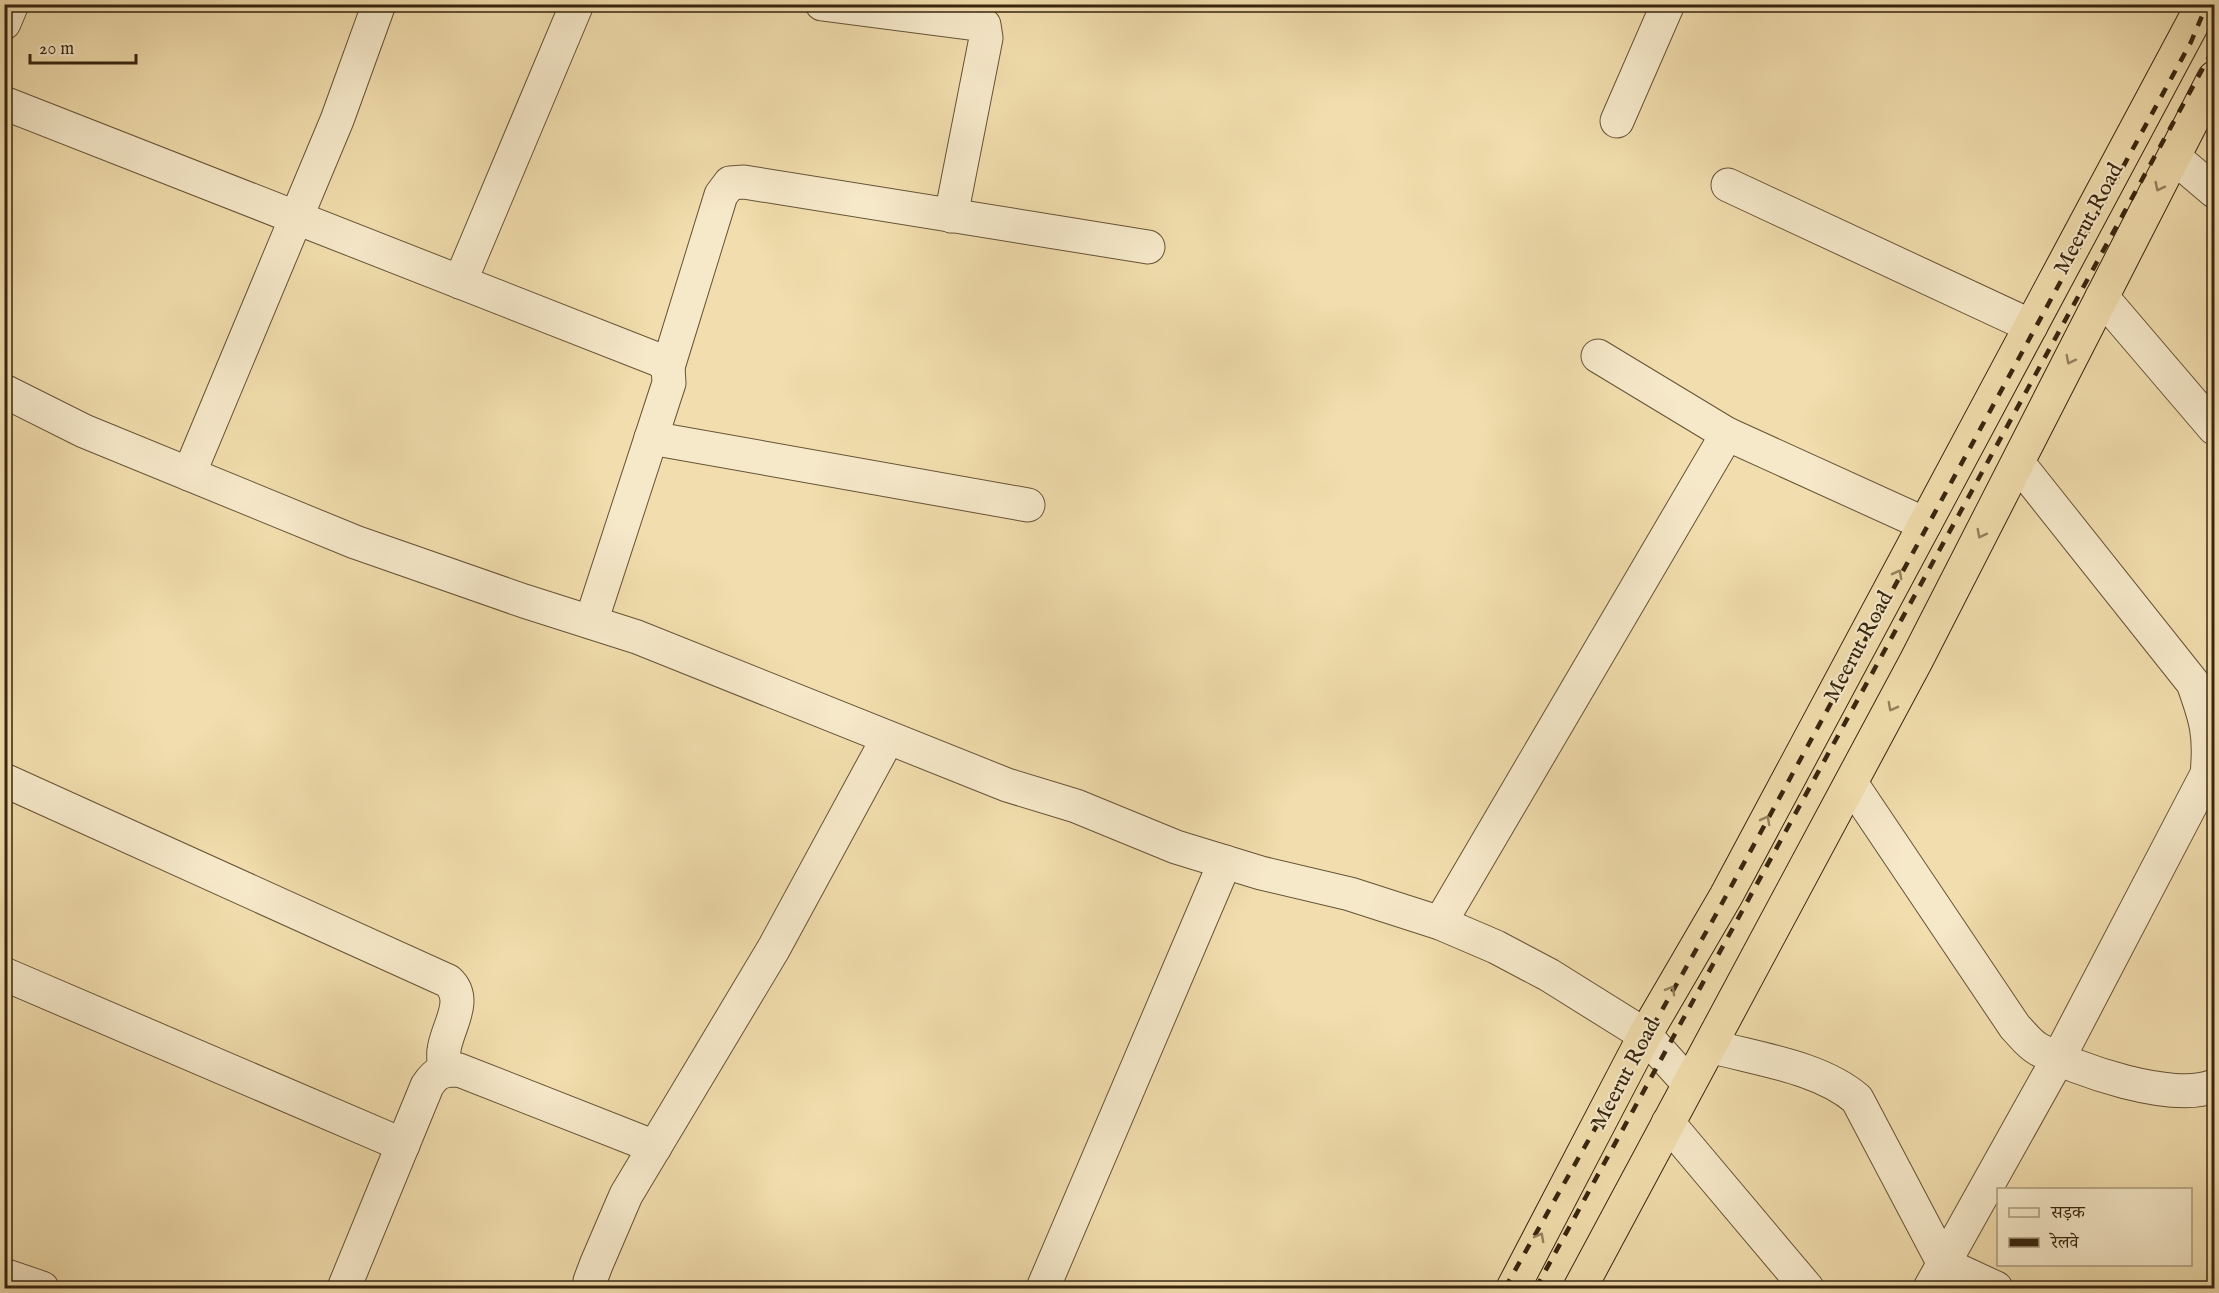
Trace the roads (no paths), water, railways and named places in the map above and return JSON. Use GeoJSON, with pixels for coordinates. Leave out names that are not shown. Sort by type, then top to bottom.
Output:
{"type":"FeatureCollection","features":[{"type":"Feature","properties":{"kind":"highway","name":"Meerut Road"},"geometry":{"type":"LineString","coordinates":[[1513,1288],[1645,1035],[1726,896],[2203,4]]}},
{"type":"Feature","properties":{"kind":"highway","name":"Meerut Road"},"geometry":{"type":"LineString","coordinates":[[1580,1288],[1851,783],[2018,463],[2214,78]]}},
{"type":"Feature","properties":{"kind":"street"},"geometry":{"type":"LineString","coordinates":[[4,23],[12,4]]}},
{"type":"Feature","properties":{"kind":"street"},"geometry":{"type":"LineString","coordinates":[[189,474],[337,120],[379,4]]}},
{"type":"Feature","properties":{"kind":"street"},"geometry":{"type":"LineString","coordinates":[[460,282],[577,4]]}},
{"type":"Feature","properties":{"kind":"street"},"geometry":{"type":"LineString","coordinates":[[822,4],[984,25],[986,38],[951,216]]}},
{"type":"Feature","properties":{"kind":"street"},"geometry":{"type":"LineString","coordinates":[[1617,121],[1668,4]]}},
{"type":"Feature","properties":{"kind":"street"},"geometry":{"type":"LineString","coordinates":[[4,103],[659,360],[668,367]]}},
{"type":"Feature","properties":{"kind":"street"},"geometry":{"type":"LineString","coordinates":[[2174,157],[2214,191]]}},
{"type":"Feature","properties":{"kind":"street"},"geometry":{"type":"LineString","coordinates":[[591,622],[669,383],[668,367],[721,195],[729,183],[744,183],[1148,248]]}},
{"type":"Feature","properties":{"kind":"street"},"geometry":{"type":"LineString","coordinates":[[1728,185],[2031,326]]}},
{"type":"Feature","properties":{"kind":"street"},"geometry":{"type":"LineString","coordinates":[[2102,297],[2214,428]]}},
{"type":"Feature","properties":{"kind":"street"},"geometry":{"type":"LineString","coordinates":[[1598,356],[1727,434],[1925,524]]}},
{"type":"Feature","properties":{"kind":"street"},"geometry":{"type":"LineString","coordinates":[[4,391],[84,431],[355,542],[591,622],[733,674],[1007,785],[1076,806],[1176,847],[1350,894],[1440,923],[1496,947],[1549,975],[1645,1035],[1689,1084]]}},
{"type":"Feature","properties":{"kind":"street"},"geometry":{"type":"LineString","coordinates":[[1440,923],[1727,434]]}},
{"type":"Feature","properties":{"kind":"street"},"geometry":{"type":"LineString","coordinates":[[651,438],[1028,505]]}},
{"type":"Feature","properties":{"kind":"street"},"geometry":{"type":"LineString","coordinates":[[1937,1276],[2058,1059],[2207,774],[2210,744],[2206,719],[2193,683],[2018,463]]}},
{"type":"Feature","properties":{"kind":"street"},"geometry":{"type":"LineString","coordinates":[[591,1288],[590,1281],[596,1265],[626,1195],[774,948],[888,738]]}},
{"type":"Feature","properties":{"kind":"street"},"geometry":{"type":"LineString","coordinates":[[1851,783],[2015,1027],[2035,1048],[2080,1070],[2175,1092],[2214,1086]]}},
{"type":"Feature","properties":{"kind":"street"},"geometry":{"type":"LineString","coordinates":[[6,785],[447,981],[455,988],[458,996],[444,1048],[445,1070]]}},
{"type":"Feature","properties":{"kind":"street"},"geometry":{"type":"LineString","coordinates":[[1043,1288],[1225,862]]}},
{"type":"Feature","properties":{"kind":"street"},"geometry":{"type":"LineString","coordinates":[[4,974],[403,1145]]}},
{"type":"Feature","properties":{"kind":"street"},"geometry":{"type":"LineString","coordinates":[[1710,1047],[1822,1077],[1842,1086],[1857,1099],[1937,1276]]}},
{"type":"Feature","properties":{"kind":"street"},"geometry":{"type":"LineString","coordinates":[[344,1288],[427,1086],[436,1073],[445,1070],[459,1070],[655,1147]]}},
{"type":"Feature","properties":{"kind":"street"},"geometry":{"type":"LineString","coordinates":[[1668,1123],[1807,1288]]}},
{"type":"Feature","properties":{"kind":"street"},"geometry":{"type":"LineString","coordinates":[[4,1275],[42,1288]]}},
{"type":"Feature","properties":{"kind":"street"},"geometry":{"type":"LineString","coordinates":[[1937,1276],[1996,1288]]}},
{"type":"Feature","properties":{"kind":"railway"},"geometry":{"type":"LineString","coordinates":[[1505,1288],[1714,918],[2191,42],[2207,4]]}},
{"type":"Feature","properties":{"kind":"railway"},"geometry":{"type":"LineString","coordinates":[[1536,1288],[2214,48]]}}]}
